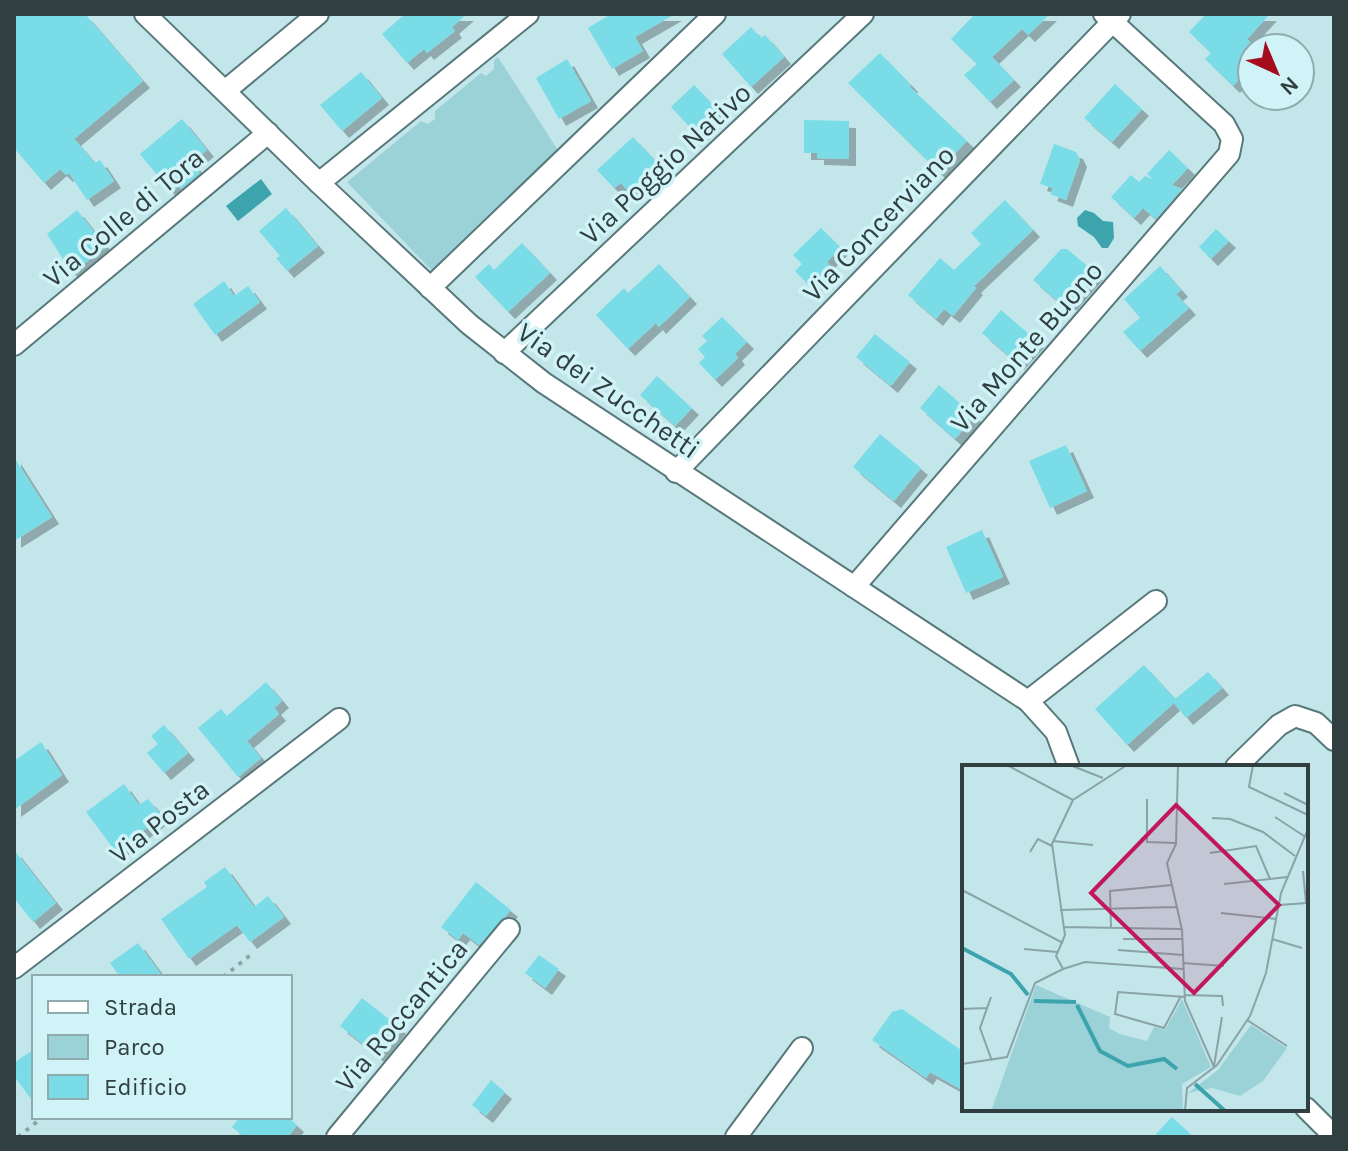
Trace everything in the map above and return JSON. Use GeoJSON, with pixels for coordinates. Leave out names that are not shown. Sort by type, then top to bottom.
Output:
{"type":"FeatureCollection","features":[{"type":"Feature","properties":{"kind":"street","name":"Via dei Zucchetti"},"geometry":{"type":"LineString","coordinates":[[145,14],[430,288],[504,353],[676,472],[1028,701],[1056,732],[1068,765]]}},
{"type":"Feature","properties":{"kind":"street"},"geometry":{"type":"LineString","coordinates":[[225,91],[318,14]]}},
{"type":"Feature","properties":{"kind":"street"},"geometry":{"type":"LineString","coordinates":[[319,183],[528,14]]}},
{"type":"Feature","properties":{"kind":"street"},"geometry":{"type":"LineString","coordinates":[[430,288],[715,14]]}},
{"type":"Feature","properties":{"kind":"street","name":"Via Poggio Nativo"},"geometry":{"type":"LineString","coordinates":[[504,353],[863,14]]}},
{"type":"Feature","properties":{"kind":"street","name":"Via Monte Buono"},"geometry":{"type":"LineString","coordinates":[[854,587],[1231,150],[1232,139],[1224,124],[1112,16]]}},
{"type":"Feature","properties":{"kind":"street","name":"Via Concerviano"},"geometry":{"type":"LineString","coordinates":[[676,472],[1112,16]]}},
{"type":"Feature","properties":{"kind":"street","name":"Via Colle di Tora"},"geometry":{"type":"LineString","coordinates":[[14,345],[268,133]]}},
{"type":"Feature","properties":{"kind":"street"},"geometry":{"type":"LineString","coordinates":[[1028,701],[1156,601]]}},
{"type":"Feature","properties":{"kind":"street"},"geometry":{"type":"LineString","coordinates":[[1238,765],[1290,717],[1309,718],[1334,740]]}},
{"type":"Feature","properties":{"kind":"street","name":"Via Posta"},"geometry":{"type":"LineString","coordinates":[[14,968],[339,719]]}},
{"type":"Feature","properties":{"kind":"street","name":"Via Roccantica"},"geometry":{"type":"LineString","coordinates":[[337,1137],[509,929]]}},
{"type":"Feature","properties":{"kind":"street"},"geometry":{"type":"LineString","coordinates":[[736,1137],[802,1048]]}},
{"type":"Feature","properties":{"kind":"street"},"geometry":{"type":"LineString","coordinates":[[1308,1110],[1334,1136]]}},
{"type":"Feature","properties":{"kind":"path"},"geometry":{"type":"LineString","coordinates":[[226,975],[253,953]]}},
{"type":"Feature","properties":{"kind":"path"},"geometry":{"type":"LineString","coordinates":[[18,1137],[40,1119]]}},
{"type":"Feature","properties":{"kind":"green space"},"geometry":{"type":"Polygon","coordinates":[[[498,57],[561,155],[435,274],[347,182],[421,121],[428,124],[435,119],[435,111],[481,73],[486,76],[494,69],[494,60],[498,57]]]}},
{"type":"Feature","properties":{"kind":"shaded area"},"geometry":{"type":"Polygon","coordinates":[[[261,179],[272,194],[238,221],[226,206],[261,179]]]}},
{"type":"Feature","properties":{"kind":"shaded area"},"geometry":{"type":"Polygon","coordinates":[[[1085,210],[1103,221],[1113,222],[1114,238],[1108,248],[1102,248],[1094,237],[1078,226],[1077,218],[1085,210]]]}},
{"type":"Feature","properties":{"kind":"building"},"geometry":{"type":"Polygon","coordinates":[[[14,14],[85,14],[143,81],[74,139],[95,163],[100,160],[114,181],[87,200],[69,173],[66,175],[60,169],[44,183],[14,148],[14,14]]]}},
{"type":"Feature","properties":{"kind":"building"},"geometry":{"type":"Polygon","coordinates":[[[405,14],[467,14],[452,27],[455,31],[427,53],[424,49],[407,63],[382,34],[405,14]]]}},
{"type":"Feature","properties":{"kind":"building"},"geometry":{"type":"Polygon","coordinates":[[[611,14],[675,14],[635,37],[643,51],[612,69],[588,28],[611,14]]]}},
{"type":"Feature","properties":{"kind":"building"},"geometry":{"type":"Polygon","coordinates":[[[975,14],[1050,14],[1028,35],[1022,29],[992,57],[1014,80],[990,102],[964,75],[977,64],[951,39],[975,14]]]}},
{"type":"Feature","properties":{"kind":"building"},"geometry":{"type":"Polygon","coordinates":[[[1206,14],[1270,14],[1253,32],[1236,32],[1236,83],[1233,86],[1205,59],[1211,53],[1189,32],[1206,14]]]}},
{"type":"Feature","properties":{"kind":"building"},"geometry":{"type":"Polygon","coordinates":[[[751,27],[761,38],[765,35],[784,57],[751,87],[722,54],[751,27]]]}},
{"type":"Feature","properties":{"kind":"building"},"geometry":{"type":"Polygon","coordinates":[[[880,53],[910,87],[967,141],[938,171],[848,83],[880,53]]]}},
{"type":"Feature","properties":{"kind":"building"},"geometry":{"type":"Polygon","coordinates":[[[567,59],[591,101],[559,119],[536,78],[567,59]]]}},
{"type":"Feature","properties":{"kind":"building"},"geometry":{"type":"Polygon","coordinates":[[[361,72],[382,98],[342,131],[320,105],[361,72]]]}},
{"type":"Feature","properties":{"kind":"building"},"geometry":{"type":"Polygon","coordinates":[[[1115,84],[1142,109],[1112,142],[1084,118],[1115,84]]]}},
{"type":"Feature","properties":{"kind":"building"},"geometry":{"type":"Polygon","coordinates":[[[694,85],[721,113],[698,136],[671,107],[694,85]]]}},
{"type":"Feature","properties":{"kind":"building"},"geometry":{"type":"Polygon","coordinates":[[[182,119],[207,150],[192,162],[200,173],[181,189],[179,186],[171,192],[140,154],[182,119]]]}},
{"type":"Feature","properties":{"kind":"building"},"geometry":{"type":"Polygon","coordinates":[[[804,120],[849,121],[849,159],[817,158],[817,153],[804,153],[804,120]]]}},
{"type":"Feature","properties":{"kind":"building"},"geometry":{"type":"Polygon","coordinates":[[[633,137],[661,167],[631,194],[621,183],[614,188],[597,170],[633,137]]]}},
{"type":"Feature","properties":{"kind":"building"},"geometry":{"type":"Polygon","coordinates":[[[1054,144],[1076,152],[1080,160],[1066,200],[1050,194],[1053,188],[1040,184],[1054,144]]]}},
{"type":"Feature","properties":{"kind":"building"},"geometry":{"type":"Polygon","coordinates":[[[1169,150],[1188,168],[1172,185],[1182,189],[1156,219],[1143,208],[1134,218],[1111,197],[1131,175],[1139,182],[1145,176],[1153,179],[1147,174],[1169,150]]]}},
{"type":"Feature","properties":{"kind":"building"},"geometry":{"type":"Polygon","coordinates":[[[1005,200],[1033,230],[974,286],[976,288],[953,316],[944,309],[936,319],[908,295],[940,258],[954,270],[981,244],[971,233],[1005,200]]]}},
{"type":"Feature","properties":{"kind":"building"},"geometry":{"type":"Polygon","coordinates":[[[286,208],[318,246],[287,271],[276,258],[280,256],[259,231],[286,208]]]}},
{"type":"Feature","properties":{"kind":"building"},"geometry":{"type":"Polygon","coordinates":[[[77,210],[106,247],[72,273],[47,234],[77,210]]]}},
{"type":"Feature","properties":{"kind":"building"},"geometry":{"type":"Polygon","coordinates":[[[821,228],[841,248],[827,262],[832,268],[811,288],[795,271],[802,264],[793,255],[821,228]]]}},
{"type":"Feature","properties":{"kind":"building"},"geometry":{"type":"Polygon","coordinates":[[[1216,229],[1229,241],[1211,259],[1199,247],[1216,229]]]}},
{"type":"Feature","properties":{"kind":"building"},"geometry":{"type":"Polygon","coordinates":[[[522,243],[550,273],[508,312],[475,277],[489,264],[494,270],[522,243]]]}},
{"type":"Feature","properties":{"kind":"building"},"geometry":{"type":"Polygon","coordinates":[[[1061,249],[1067,249],[1096,273],[1070,303],[1061,304],[1033,280],[1061,249]]]}},
{"type":"Feature","properties":{"kind":"building"},"geometry":{"type":"Polygon","coordinates":[[[659,264],[690,297],[659,327],[656,323],[628,349],[596,315],[624,288],[628,293],[659,264]]]}},
{"type":"Feature","properties":{"kind":"building"},"geometry":{"type":"Polygon","coordinates":[[[1160,266],[1181,290],[1176,294],[1189,308],[1140,351],[1123,332],[1140,318],[1124,299],[1160,266]]]}},
{"type":"Feature","properties":{"kind":"building"},"geometry":{"type":"Polygon","coordinates":[[[224,281],[234,296],[248,286],[260,302],[215,335],[193,304],[224,281]]]}},
{"type":"Feature","properties":{"kind":"building"},"geometry":{"type":"Polygon","coordinates":[[[1001,310],[1037,341],[1017,363],[982,333],[1001,310]]]}},
{"type":"Feature","properties":{"kind":"building"},"geometry":{"type":"Polygon","coordinates":[[[722,317],[747,342],[735,354],[738,358],[715,380],[699,363],[705,357],[698,349],[707,341],[702,336],[722,317]]]}},
{"type":"Feature","properties":{"kind":"building"},"geometry":{"type":"Polygon","coordinates":[[[875,334],[910,362],[891,386],[856,357],[875,334]]]}},
{"type":"Feature","properties":{"kind":"building"},"geometry":{"type":"Polygon","coordinates":[[[657,376],[692,408],[675,426],[640,395],[657,376]]]}},
{"type":"Feature","properties":{"kind":"building"},"geometry":{"type":"Polygon","coordinates":[[[939,385],[975,416],[955,439],[920,408],[939,385]]]}},
{"type":"Feature","properties":{"kind":"building"},"geometry":{"type":"Polygon","coordinates":[[[880,434],[921,468],[894,501],[853,467],[880,434]]]}},
{"type":"Feature","properties":{"kind":"building"},"geometry":{"type":"Polygon","coordinates":[[[1066,445],[1087,491],[1050,508],[1029,461],[1066,445]]]}},
{"type":"Feature","properties":{"kind":"building"},"geometry":{"type":"Polygon","coordinates":[[[14,457],[52,517],[14,541],[14,457]]]}},
{"type":"Feature","properties":{"kind":"building"},"geometry":{"type":"Polygon","coordinates":[[[982,530],[1003,577],[966,593],[946,547],[982,530]]]}},
{"type":"Feature","properties":{"kind":"building"},"geometry":{"type":"Polygon","coordinates":[[[1144,665],[1175,699],[1208,672],[1222,688],[1186,718],[1174,703],[1127,745],[1095,709],[1144,665]]]}},
{"type":"Feature","properties":{"kind":"building"},"geometry":{"type":"Polygon","coordinates":[[[266,682],[282,701],[274,708],[279,714],[247,741],[261,758],[238,777],[198,728],[221,709],[227,716],[266,682]]]}},
{"type":"Feature","properties":{"kind":"building"},"geometry":{"type":"Polygon","coordinates":[[[164,725],[188,753],[164,773],[147,753],[158,744],[151,736],[164,725]]]}},
{"type":"Feature","properties":{"kind":"building"},"geometry":{"type":"Polygon","coordinates":[[[41,742],[62,775],[14,810],[14,761],[41,742]]]}},
{"type":"Feature","properties":{"kind":"building"},"geometry":{"type":"Polygon","coordinates":[[[124,784],[139,805],[148,799],[162,816],[116,852],[86,812],[124,784]]]}},
{"type":"Feature","properties":{"kind":"building"},"geometry":{"type":"Polygon","coordinates":[[[14,850],[56,903],[33,922],[14,898],[14,850]]]}},
{"type":"Feature","properties":{"kind":"building"},"geometry":{"type":"Polygon","coordinates":[[[225,867],[254,907],[268,896],[284,917],[250,942],[237,925],[189,959],[161,919],[207,887],[204,882],[225,867]]]}},
{"type":"Feature","properties":{"kind":"building"},"geometry":{"type":"Polygon","coordinates":[[[476,882],[511,910],[479,945],[463,933],[458,940],[441,927],[476,882]]]}},
{"type":"Feature","properties":{"kind":"building"},"geometry":{"type":"Polygon","coordinates":[[[138,943],[162,975],[119,975],[110,963],[138,943]]]}},
{"type":"Feature","properties":{"kind":"building"},"geometry":{"type":"Polygon","coordinates":[[[539,955],[559,969],[545,988],[525,973],[539,955]]]}},
{"type":"Feature","properties":{"kind":"building"},"geometry":{"type":"Polygon","coordinates":[[[362,998],[399,1027],[377,1055],[340,1026],[362,998]]]}},
{"type":"Feature","properties":{"kind":"building"},"geometry":{"type":"Polygon","coordinates":[[[902,1009],[962,1051],[962,1090],[930,1072],[926,1078],[872,1040],[892,1012],[902,1009]]]}},
{"type":"Feature","properties":{"kind":"building"},"geometry":{"type":"Polygon","coordinates":[[[32,1050],[32,1100],[14,1076],[14,1063],[32,1050]]]}},
{"type":"Feature","properties":{"kind":"building"},"geometry":{"type":"Polygon","coordinates":[[[491,1080],[505,1092],[486,1116],[472,1105],[491,1080]]]}},
{"type":"Feature","properties":{"kind":"building"},"geometry":{"type":"Polygon","coordinates":[[[1172,1117],[1194,1137],[1153,1137],[1172,1117]]]}},
{"type":"Feature","properties":{"kind":"building"},"geometry":{"type":"Polygon","coordinates":[[[238,1119],[290,1119],[297,1125],[288,1137],[244,1137],[232,1127],[238,1119]]]}}]}
